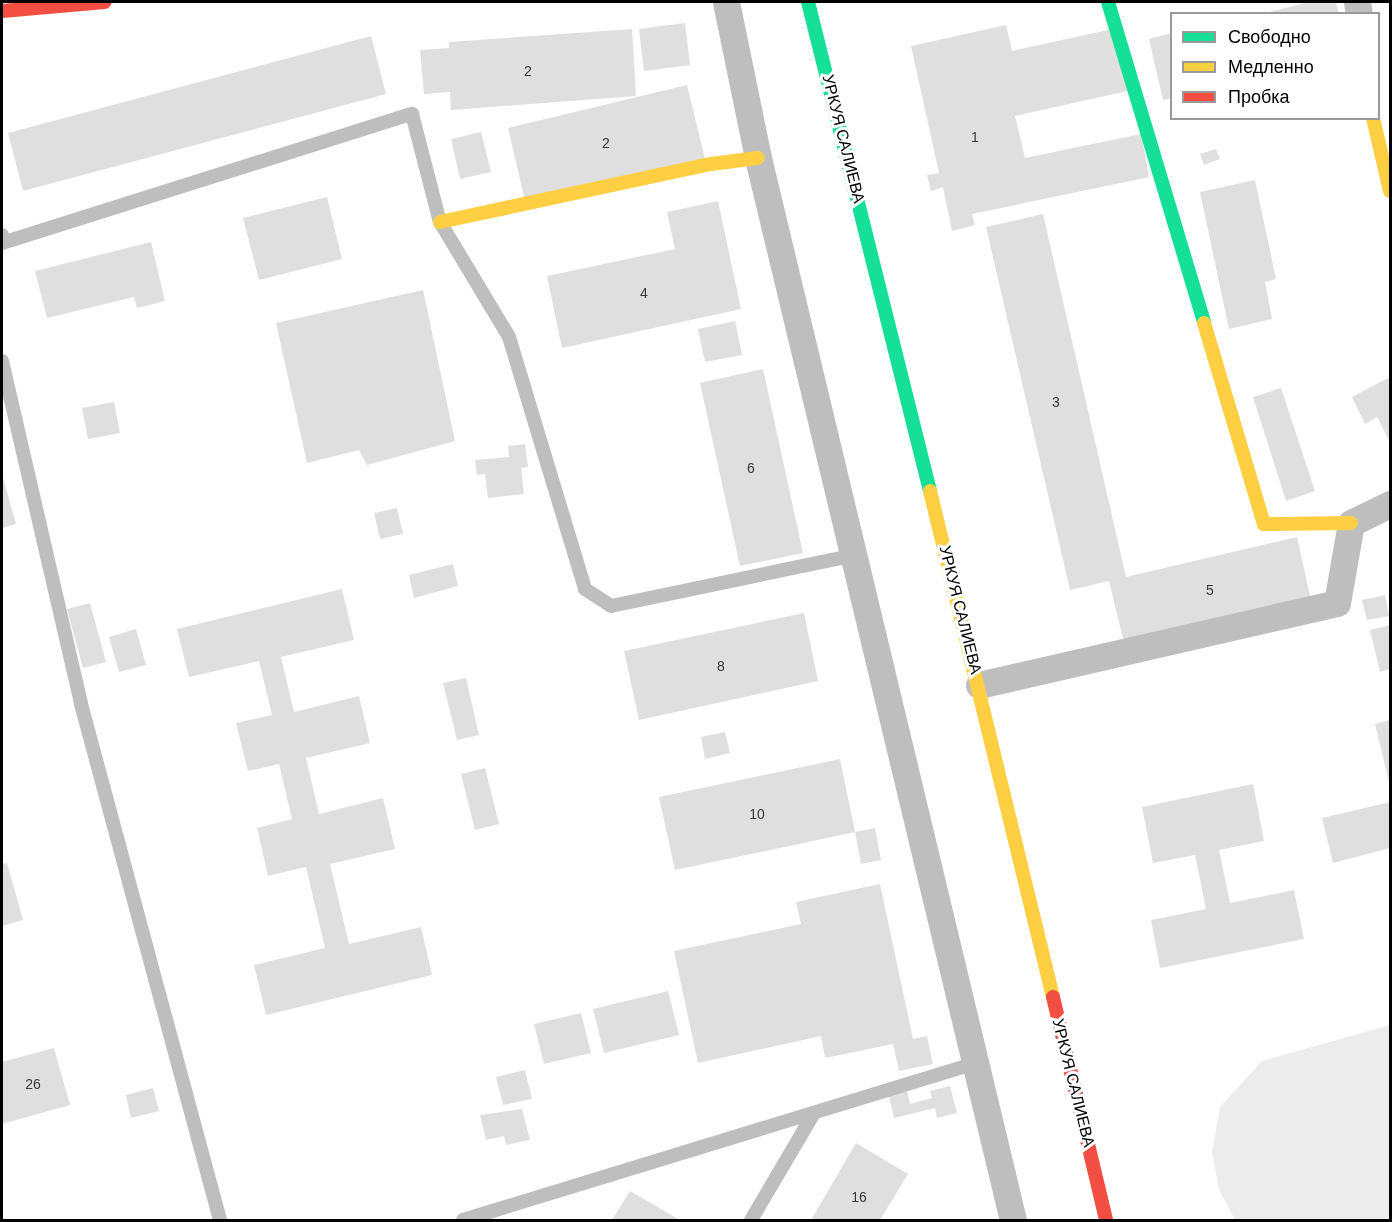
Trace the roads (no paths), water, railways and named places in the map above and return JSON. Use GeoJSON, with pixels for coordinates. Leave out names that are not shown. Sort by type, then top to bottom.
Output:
{"type":"FeatureCollection","features":[{"type":"Feature","properties":{"kind":"main road"},"geometry":{"type":"LineString","coordinates":[[2,11],[105,2]]}},
{"type":"Feature","properties":{"kind":"main road","name":"УРКУЯ САЛИЕВА"},"geometry":{"type":"LineString","coordinates":[[808,2],[979,685],[1106,1221]]}},
{"type":"Feature","properties":{"kind":"main road"},"geometry":{"type":"LineString","coordinates":[[1108,2],[1264,524],[1351,523]]}},
{"type":"Feature","properties":{"kind":"main road"},"geometry":{"type":"LineString","coordinates":[[1373,120],[1390,191]]}},
{"type":"Feature","properties":{"kind":"main road"},"geometry":{"type":"LineString","coordinates":[[440,222],[711,164],[759,158]]}},
{"type":"Feature","properties":{"kind":"street"},"geometry":{"type":"LineString","coordinates":[[726,2],[759,158],[1013,1221]]}},
{"type":"Feature","properties":{"kind":"street"},"geometry":{"type":"LineString","coordinates":[[979,685],[1337,603],[1351,523],[1390,504]]}},
{"type":"Feature","properties":{"kind":"lane"},"geometry":{"type":"LineString","coordinates":[[2,243],[412,114],[440,222],[509,337],[585,589],[611,606],[855,555]]}},
{"type":"Feature","properties":{"kind":"lane"},"geometry":{"type":"LineString","coordinates":[[2,235],[2,249]]}},
{"type":"Feature","properties":{"kind":"lane"},"geometry":{"type":"LineString","coordinates":[[2,362],[81,704],[220,1221]]}},
{"type":"Feature","properties":{"kind":"lane"},"geometry":{"type":"LineString","coordinates":[[463,1221],[976,1063]]}},
{"type":"Feature","properties":{"kind":"lane"},"geometry":{"type":"LineString","coordinates":[[751,1221],[814,1113]]}}]}
